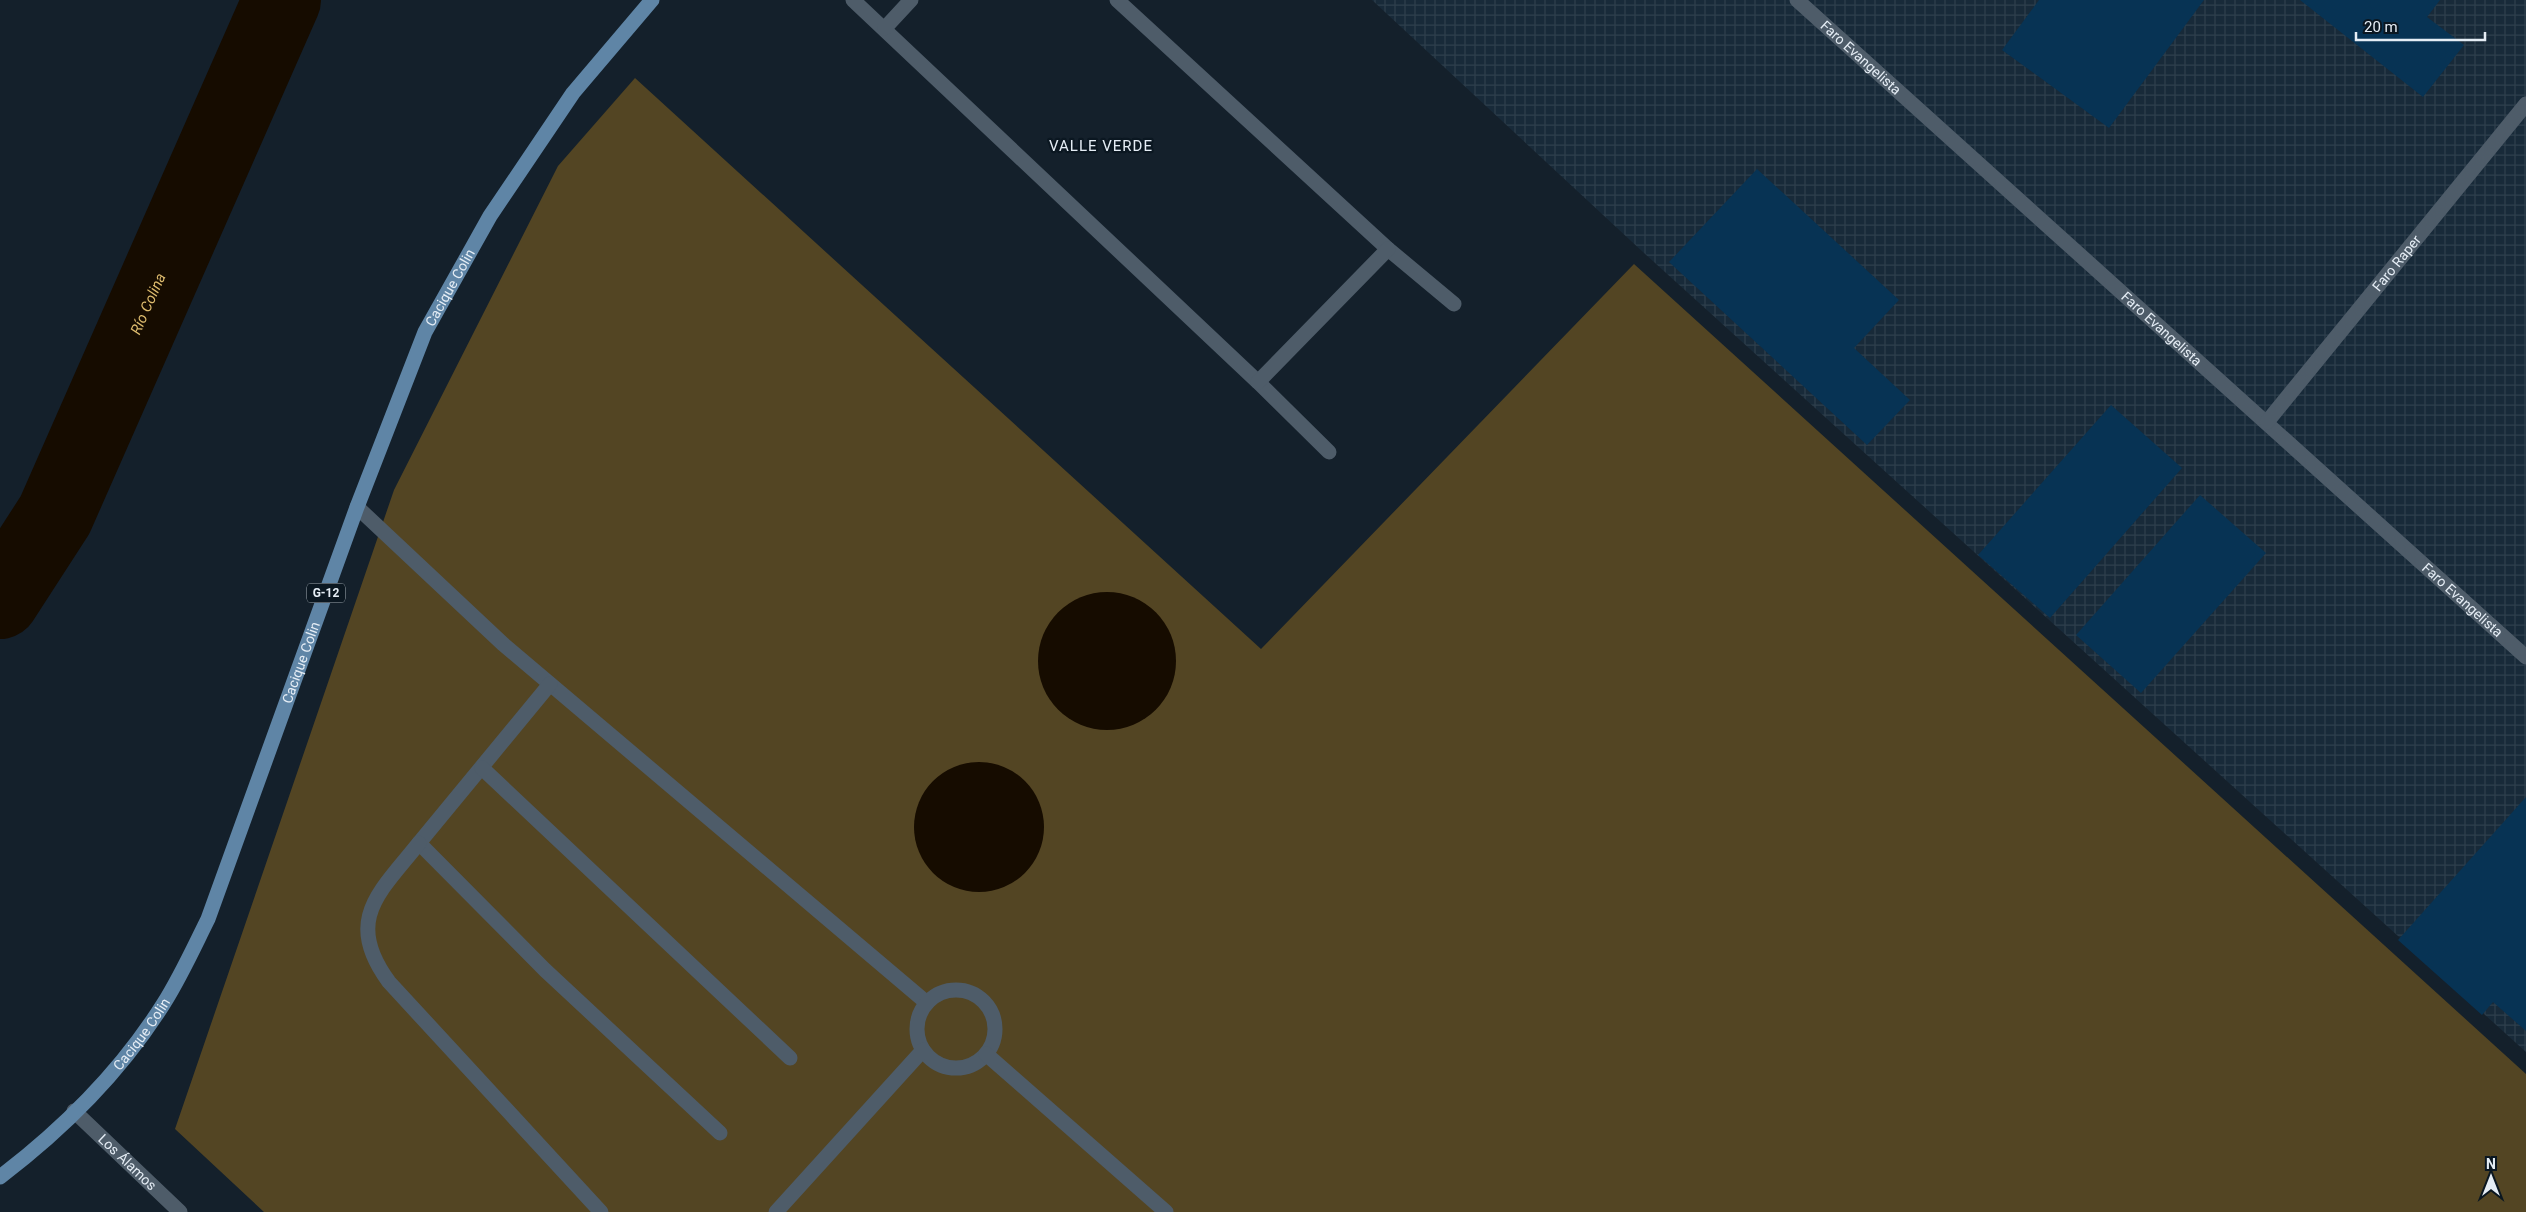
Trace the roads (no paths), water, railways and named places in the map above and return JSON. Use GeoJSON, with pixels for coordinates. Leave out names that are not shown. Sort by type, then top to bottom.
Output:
{"type":"FeatureCollection","features":[{"type":"Feature","properties":{"kind":"main road","name":"Cacique Colin"},"geometry":{"type":"LineString","coordinates":[[0,1177],[49,1136],[108,1079],[164,1003],[208,919],[357,507],[425,332],[490,216],[573,93],[652,0]]}},
{"type":"Feature","properties":{"kind":"street"},"geometry":{"type":"LineString","coordinates":[[853,0],[885,28],[1258,382],[1329,452]]}},
{"type":"Feature","properties":{"kind":"street"},"geometry":{"type":"LineString","coordinates":[[885,28],[911,0]]}},
{"type":"Feature","properties":{"kind":"street"},"geometry":{"type":"LineString","coordinates":[[1117,0],[1388,249],[1454,304]]}},
{"type":"Feature","properties":{"kind":"street","name":"Faro Evangelista"},"geometry":{"type":"LineString","coordinates":[[1797,0],[2526,657]]}},
{"type":"Feature","properties":{"kind":"street","name":"Faro Raper"},"geometry":{"type":"LineString","coordinates":[[2267,422],[2526,104]]}},
{"type":"Feature","properties":{"kind":"street"},"geometry":{"type":"LineString","coordinates":[[1258,382],[1388,249]]}},
{"type":"Feature","properties":{"kind":"street"},"geometry":{"type":"LineString","coordinates":[[357,507],[503,644],[928,1003]]}},
{"type":"Feature","properties":{"kind":"street"},"geometry":{"type":"LineString","coordinates":[[550,684],[377,895],[368,916],[369,940],[374,962],[389,982],[601,1212]]}},
{"type":"Feature","properties":{"kind":"street"},"geometry":{"type":"LineString","coordinates":[[482,768],[790,1058]]}},
{"type":"Feature","properties":{"kind":"street"},"geometry":{"type":"LineString","coordinates":[[419,843],[545,970],[720,1133]]}},
{"type":"Feature","properties":{"kind":"street"},"geometry":{"type":"LineString","coordinates":[[956,990],[972,993],[983,1001],[992,1013],[995,1026],[994,1042],[979,1061],[967,1067],[953,1068],[933,1060],[923,1050],[918,1038],[917,1024],[928,1003],[942,992],[956,990]]}},
{"type":"Feature","properties":{"kind":"street"},"geometry":{"type":"LineString","coordinates":[[776,1212],[923,1050]]}},
{"type":"Feature","properties":{"kind":"street"},"geometry":{"type":"LineString","coordinates":[[986,1054],[1166,1212]]}},
{"type":"Feature","properties":{"kind":"street","name":"Los Álamos"},"geometry":{"type":"LineString","coordinates":[[74,1110],[180,1212]]}},
{"type":"Feature","properties":{"kind":"waterway","name":"Río Colina"},"geometry":{"type":"LineString","coordinates":[[0,600],[55,515],[282,0]]}},
{"type":"Feature","properties":{"kind":"district","name":"VALLE VERDE"},"geometry":{"type":"Point","coordinates":[1101,146]}}]}
